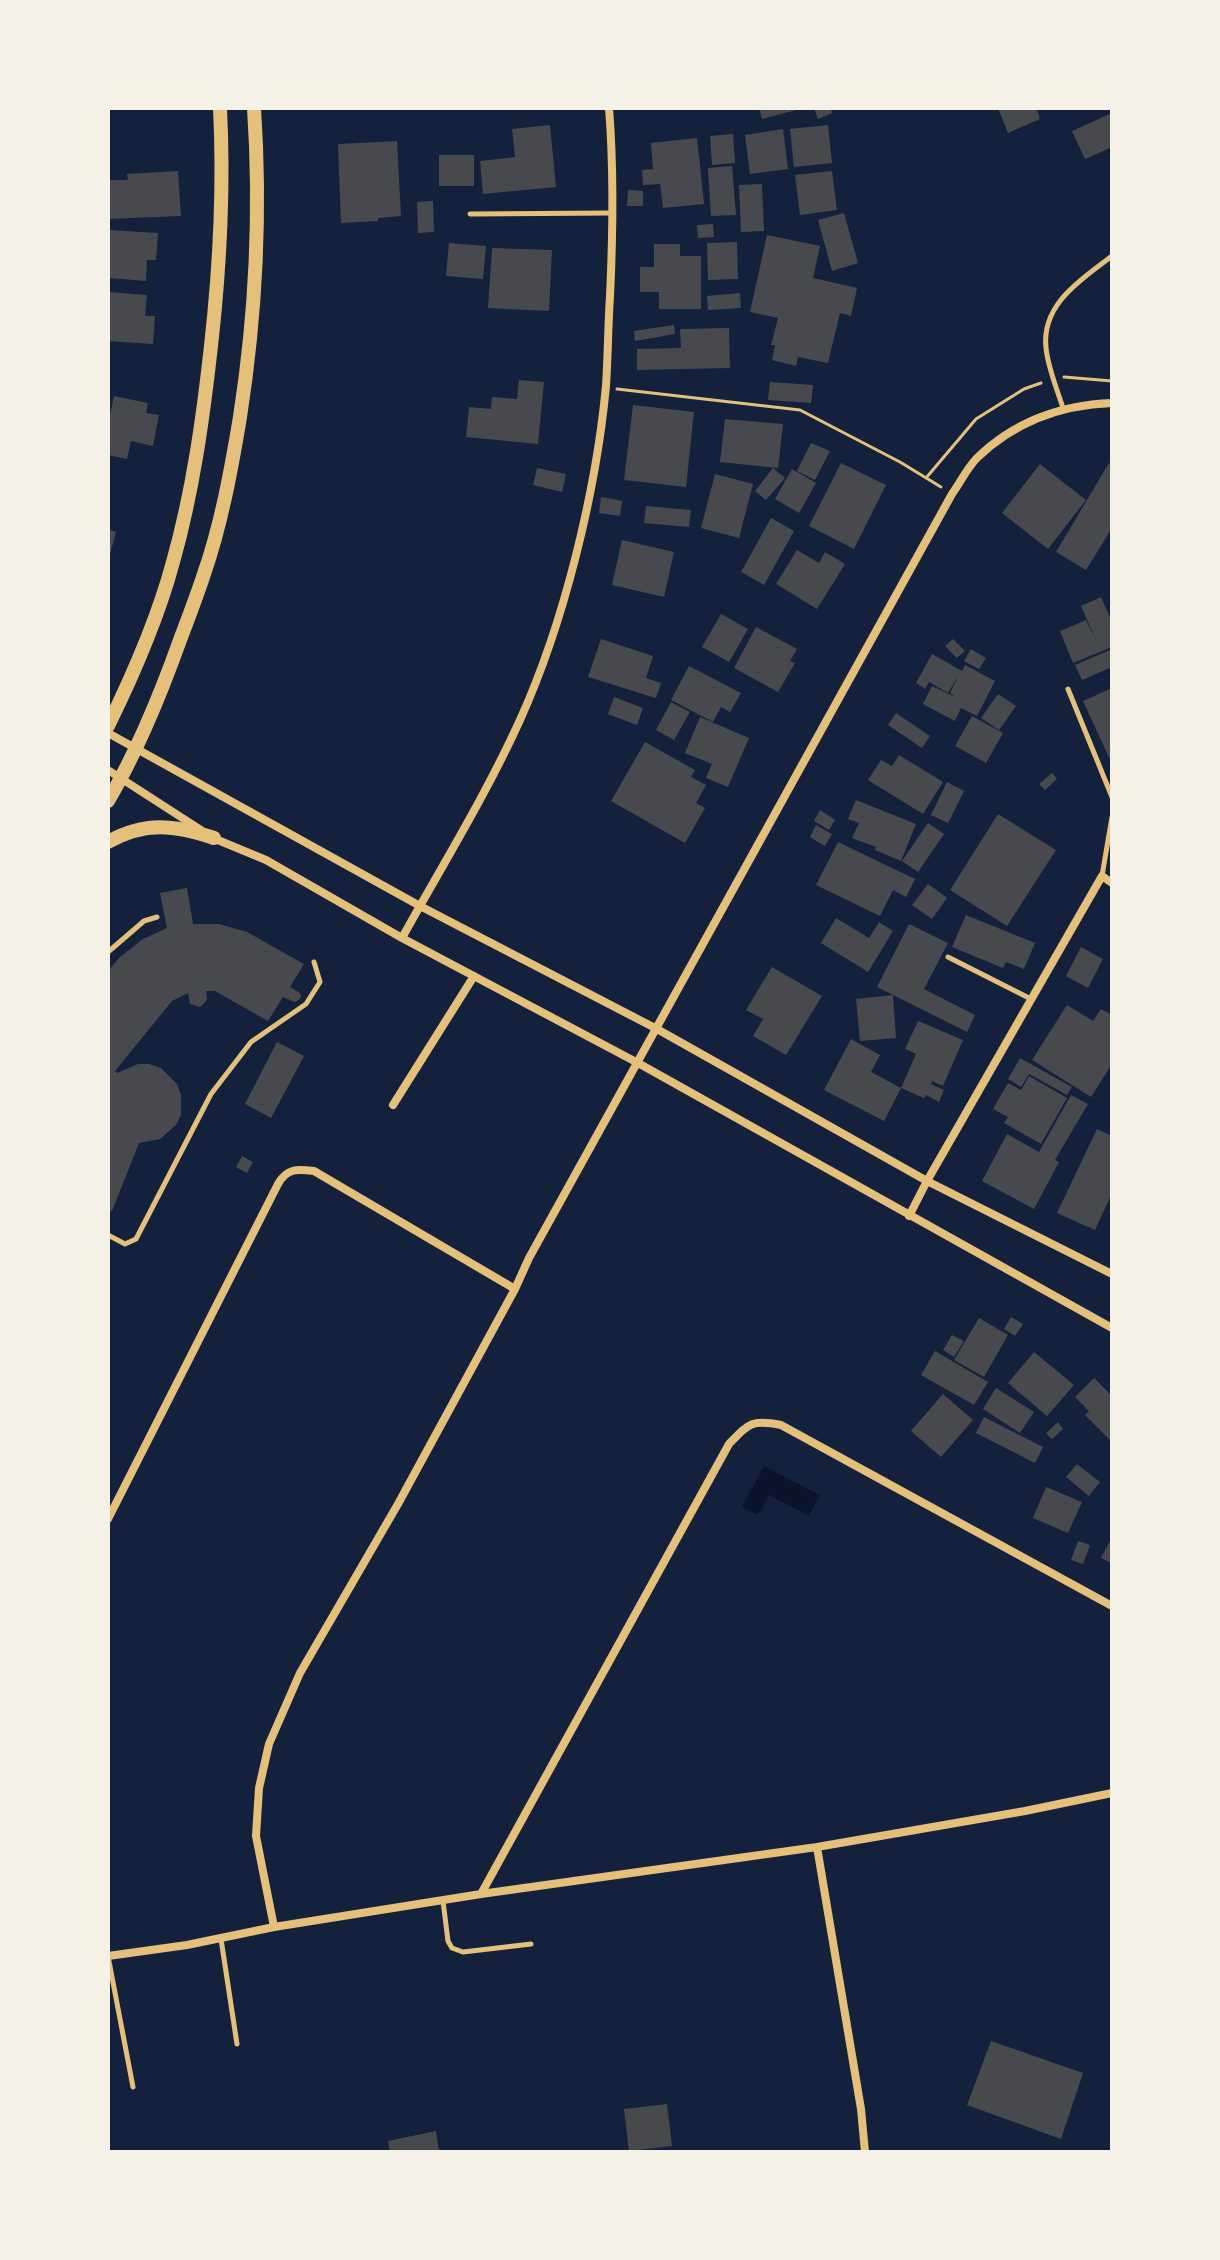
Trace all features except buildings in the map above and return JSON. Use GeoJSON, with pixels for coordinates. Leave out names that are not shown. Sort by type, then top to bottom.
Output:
{"type":"FeatureCollection","features":[{"type":"Feature","properties":{"kind":"main road"},"geometry":{"type":"LineString","coordinates":[[108,726],[154,619],[173,564],[186,512],[205,404],[217,290],[223,205],[220,108]]}},
{"type":"Feature","properties":{"kind":"main road"},"geometry":{"type":"LineString","coordinates":[[108,801],[137,748],[204,576],[234,456],[247,371],[257,265],[258,164],[254,108]]}},
{"type":"Feature","properties":{"kind":"main road"},"geometry":{"type":"LineString","coordinates":[[108,842],[119,835],[155,826],[184,828],[214,838]]}},
{"type":"Feature","properties":{"kind":"street"},"geometry":{"type":"LineString","coordinates":[[402,938],[520,720],[550,644],[578,545],[605,388],[612,213],[609,108]]}},
{"type":"Feature","properties":{"kind":"street"},"geometry":{"type":"LineString","coordinates":[[274,1927],[256,1836],[259,1788],[269,1744],[300,1673],[398,1504],[529,1258],[952,494],[976,459],[1018,427],[1063,408],[1112,403]]}},
{"type":"Feature","properties":{"kind":"street"},"geometry":{"type":"LineString","coordinates":[[108,733],[420,906],[657,1029],[927,1181],[1112,1274]]}},
{"type":"Feature","properties":{"kind":"street"},"geometry":{"type":"LineString","coordinates":[[108,770],[214,838],[266,860],[402,938],[638,1063],[1109,1327],[1112,1314]]}},
{"type":"Feature","properties":{"kind":"street"},"geometry":{"type":"LineString","coordinates":[[909,1216],[1102,876],[1112,883]]}},
{"type":"Feature","properties":{"kind":"street"},"geometry":{"type":"LineString","coordinates":[[393,1105],[474,976]]}},
{"type":"Feature","properties":{"kind":"street"},"geometry":{"type":"LineString","coordinates":[[108,1519],[278,1184],[287,1172],[296,1168],[314,1171],[515,1289]]}},
{"type":"Feature","properties":{"kind":"street"},"geometry":{"type":"LineString","coordinates":[[481,1894],[729,1444],[744,1428],[760,1421],[781,1425],[1112,1606]]}},
{"type":"Feature","properties":{"kind":"street"},"geometry":{"type":"LineString","coordinates":[[108,1956],[481,1894],[817,1847],[1112,1793]]}},
{"type":"Feature","properties":{"kind":"street"},"geometry":{"type":"LineString","coordinates":[[817,1847],[861,2109],[865,2152]]}},
{"type":"Feature","properties":{"kind":"lane"},"geometry":{"type":"LineString","coordinates":[[470,214],[612,213]]}},
{"type":"Feature","properties":{"kind":"lane"},"geometry":{"type":"LineString","coordinates":[[1063,408],[1046,348],[1046,330],[1062,297],[1112,256]]}},
{"type":"Feature","properties":{"kind":"lane"},"geometry":{"type":"LineString","coordinates":[[1068,689],[1112,797]]}},
{"type":"Feature","properties":{"kind":"lane"},"geometry":{"type":"LineString","coordinates":[[1102,876],[1112,817]]}},
{"type":"Feature","properties":{"kind":"lane"},"geometry":{"type":"LineString","coordinates":[[108,952],[144,921],[157,917]]}},
{"type":"Feature","properties":{"kind":"lane"},"geometry":{"type":"LineString","coordinates":[[948,957],[1031,999]]}},
{"type":"Feature","properties":{"kind":"lane"},"geometry":{"type":"LineString","coordinates":[[108,1235],[125,1244],[136,1239],[211,1094],[251,1042],[306,1004],[320,982],[314,962]]}},
{"type":"Feature","properties":{"kind":"lane"},"geometry":{"type":"LineString","coordinates":[[443,1900],[448,1941],[452,1948],[463,1952],[531,1944]]}},
{"type":"Feature","properties":{"kind":"lane"},"geometry":{"type":"LineString","coordinates":[[221,1938],[237,2044]]}},
{"type":"Feature","properties":{"kind":"lane"},"geometry":{"type":"LineString","coordinates":[[108,1956],[133,2087]]}},
{"type":"Feature","properties":{"kind":"path"},"geometry":{"type":"LineString","coordinates":[[926,478],[976,419],[1024,389],[1068,377],[1112,381]]}},
{"type":"Feature","properties":{"kind":"path"},"geometry":{"type":"LineString","coordinates":[[605,388],[800,410],[900,462],[952,494]]}},
{"type":"Feature","properties":{"kind":"water"},"geometry":{"type":"Polygon","coordinates":[[[764,1466],[820,1495],[809,1516],[769,1495],[758,1515],[742,1507],[764,1466]]]}}]}
